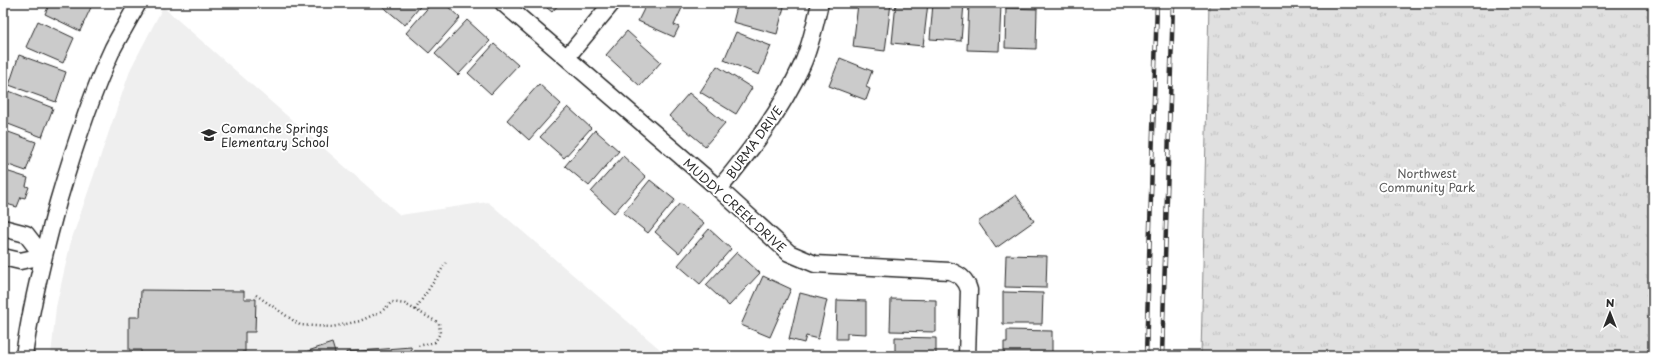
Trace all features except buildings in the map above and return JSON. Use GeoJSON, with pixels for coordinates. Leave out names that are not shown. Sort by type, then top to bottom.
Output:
{"type":"FeatureCollection","features":[{"type":"Feature","properties":{"kind":"street"},"geometry":{"type":"LineString","coordinates":[[24,356],[33,303],[44,256],[67,173],[98,84],[113,48],[138,3]]}},
{"type":"Feature","properties":{"kind":"street","name":"MUDDY CREEK DRIVE"},"geometry":{"type":"LineString","coordinates":[[503,3],[719,189],[789,253],[815,264],[950,271],[959,274],[967,281],[970,290],[967,356]]}},
{"type":"Feature","properties":{"kind":"street"},"geometry":{"type":"LineString","coordinates":[[567,57],[612,3]]}},
{"type":"Feature","properties":{"kind":"street","name":"BURMA DRIVE"},"geometry":{"type":"LineString","coordinates":[[719,189],[748,154],[774,118],[789,91],[803,64],[820,3]]}},
{"type":"Feature","properties":{"kind":"street"},"geometry":{"type":"LineString","coordinates":[[3,228],[26,234],[44,256]]}},
{"type":"Feature","properties":{"kind":"street"},"geometry":{"type":"LineString","coordinates":[[3,257],[20,261],[44,256]]}},
{"type":"Feature","properties":{"kind":"path"},"geometry":{"type":"LineString","coordinates":[[415,310],[446,263]]}},
{"type":"Feature","properties":{"kind":"path"},"geometry":{"type":"LineString","coordinates":[[256,295],[300,325],[332,327],[360,321],[382,311],[392,302],[406,304],[439,323],[440,333],[435,342],[418,346]]}},
{"type":"Feature","properties":{"kind":"shaded area","name":"Comanche Springs Elementary School"},"geometry":{"type":"Polygon","coordinates":[[[163,7],[400,215],[488,202],[668,356],[51,356],[56,307],[71,241],[131,68],[163,7]]]}},
{"type":"Feature","properties":{"kind":"green space","name":"Northwest Community Park"},"geometry":{"type":"Polygon","coordinates":[[[1209,3],[1653,3],[1653,356],[1201,356],[1209,3]]]}},
{"type":"Feature","properties":{"kind":"railway"},"geometry":{"type":"LineString","coordinates":[[1146,356],[1157,3]]}},
{"type":"Feature","properties":{"kind":"railway"},"geometry":{"type":"LineString","coordinates":[[1162,356],[1173,3]]}},
{"type":"Feature","properties":{"kind":"place","name":"Comanche Springs Elementary School"},"geometry":{"type":"Point","coordinates":[209,135]}}]}
